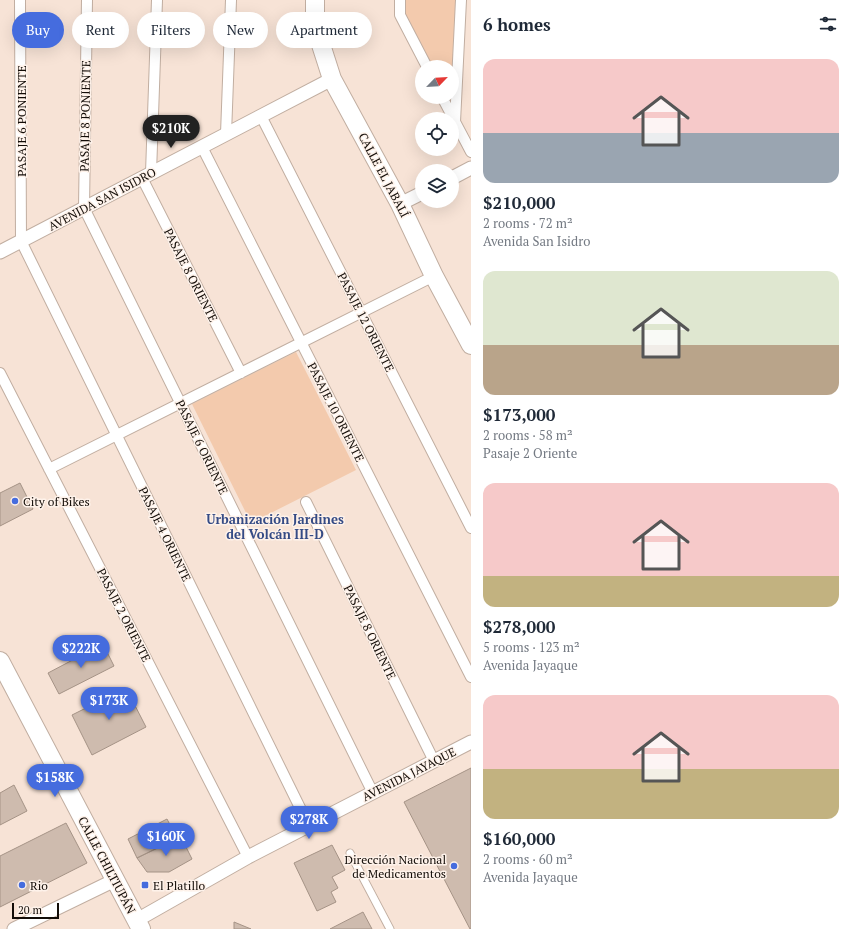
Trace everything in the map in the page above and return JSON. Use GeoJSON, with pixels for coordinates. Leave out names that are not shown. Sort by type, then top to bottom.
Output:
{"type":"FeatureCollection","features":[{"type":"Feature","properties":{"kind":"main road","name":"CALLE EL JABALÍ"},"geometry":{"type":"LineString","coordinates":[[316,0],[315,26],[332,79],[400,204],[434,276],[471,345]]}},
{"type":"Feature","properties":{"kind":"main road","name":"CALLE CHILTIUPÁN"},"geometry":{"type":"LineString","coordinates":[[0,661],[140,926]]}},
{"type":"Feature","properties":{"kind":"street","name":"PASAJE 6 PONIENTE"},"geometry":{"type":"LineString","coordinates":[[20,0],[21,242]]}},
{"type":"Feature","properties":{"kind":"street","name":"PASAJE 8 PONIENTE"},"geometry":{"type":"LineString","coordinates":[[84,208],[87,0]]}},
{"type":"Feature","properties":{"kind":"street"},"geometry":{"type":"LineString","coordinates":[[147,176],[157,0]]}},
{"type":"Feature","properties":{"kind":"street"},"geometry":{"type":"LineString","coordinates":[[226,134],[231,0]]}},
{"type":"Feature","properties":{"kind":"street"},"geometry":{"type":"LineString","coordinates":[[400,0],[400,15],[423,60]]}},
{"type":"Feature","properties":{"kind":"street"},"geometry":{"type":"LineString","coordinates":[[455,112],[461,0]]}},
{"type":"Feature","properties":{"kind":"street","name":"AVENIDA SAN ISIDRO"},"geometry":{"type":"LineString","coordinates":[[0,252],[332,79]]}},
{"type":"Feature","properties":{"kind":"street","name":"PASAJE 12 ORIENTE"},"geometry":{"type":"LineString","coordinates":[[261,116],[471,528]]}},
{"type":"Feature","properties":{"kind":"street"},"geometry":{"type":"LineString","coordinates":[[459,130],[471,152]]}},
{"type":"Feature","properties":{"kind":"street","name":"PASAJE 10 ORIENTE"},"geometry":{"type":"LineString","coordinates":[[202,147],[471,677]]}},
{"type":"Feature","properties":{"kind":"street"},"geometry":{"type":"LineString","coordinates":[[459,174],[471,168]]}},
{"type":"Feature","properties":{"kind":"street","name":"PASAJE 8 ORIENTE"},"geometry":{"type":"LineString","coordinates":[[147,176],[241,373]]}},
{"type":"Feature","properties":{"kind":"street"},"geometry":{"type":"LineString","coordinates":[[400,204],[415,196]]}},
{"type":"Feature","properties":{"kind":"street","name":"PASAJE 6 ORIENTE"},"geometry":{"type":"LineString","coordinates":[[84,208],[373,793]]}},
{"type":"Feature","properties":{"kind":"street","name":"PASAJE 4 ORIENTE"},"geometry":{"type":"LineString","coordinates":[[21,242],[309,826]]}},
{"type":"Feature","properties":{"kind":"street"},"geometry":{"type":"LineString","coordinates":[[49,469],[434,276]]}},
{"type":"Feature","properties":{"kind":"street","name":"PASAJE 2 ORIENTE"},"geometry":{"type":"LineString","coordinates":[[0,373],[248,857]]}},
{"type":"Feature","properties":{"kind":"street","name":"PASAJE 8 ORIENTE"},"geometry":{"type":"LineString","coordinates":[[306,502],[434,761]]}},
{"type":"Feature","properties":{"kind":"street","name":"AVENIDA JAYAQUE"},"geometry":{"type":"LineString","coordinates":[[140,926],[248,857],[471,742]]}},
{"type":"Feature","properties":{"kind":"street"},"geometry":{"type":"LineString","coordinates":[[14,929],[115,880]]}},
{"type":"Feature","properties":{"kind":"lane"},"geometry":{"type":"LineString","coordinates":[[350,853],[390,929]]}},
{"type":"Feature","properties":{"kind":"shaded area"},"geometry":{"type":"Polygon","coordinates":[[[400,0],[461,0],[458,60],[423,60],[400,15],[400,0]]]}},
{"type":"Feature","properties":{"kind":"shaded area"},"geometry":{"type":"Polygon","coordinates":[[[446,104],[456,104],[455,112],[450,112],[446,104]]]}},
{"type":"Feature","properties":{"kind":"shaded area"},"geometry":{"type":"Polygon","coordinates":[[[296,352],[356,470],[251,523],[192,404],[296,352]]]}},
{"type":"Feature","properties":{"kind":"building","name":"City of Bikes"},"geometry":{"type":"Polygon","coordinates":[[[20,483],[33,509],[0,526],[0,493],[20,483]]]}},
{"type":"Feature","properties":{"kind":"building"},"geometry":{"type":"Polygon","coordinates":[[[103,644],[114,666],[59,694],[48,673],[103,644]]]}},
{"type":"Feature","properties":{"kind":"building"},"geometry":{"type":"Polygon","coordinates":[[[126,688],[146,727],[92,755],[72,715],[126,688]]]}},
{"type":"Feature","properties":{"kind":"building","name":"Dirección Nacional de Medicamentos"},"geometry":{"type":"Polygon","coordinates":[[[471,768],[471,929],[470,929],[404,802],[471,768]]]}},
{"type":"Feature","properties":{"kind":"building"},"geometry":{"type":"Polygon","coordinates":[[[14,785],[27,811],[0,825],[0,793],[14,785]]]}},
{"type":"Feature","properties":{"kind":"building"},"geometry":{"type":"Polygon","coordinates":[[[167,819],[177,838],[137,858],[128,839],[167,819]]]}},
{"type":"Feature","properties":{"kind":"building","name":"Rio"},"geometry":{"type":"Polygon","coordinates":[[[66,823],[87,863],[0,907],[0,856],[66,823]]]}},
{"type":"Feature","properties":{"kind":"building"},"geometry":{"type":"Polygon","coordinates":[[[181,837],[192,859],[169,872],[147,872],[137,858],[181,837]]]}},
{"type":"Feature","properties":{"kind":"building"},"geometry":{"type":"Polygon","coordinates":[[[332,845],[345,870],[332,877],[338,888],[331,892],[336,902],[317,911],[294,863],[332,845]]]}},
{"type":"Feature","properties":{"kind":"building"},"geometry":{"type":"Polygon","coordinates":[[[363,912],[372,929],[330,929],[363,912]]]}},
{"type":"Feature","properties":{"kind":"building"},"geometry":{"type":"Polygon","coordinates":[[[234,922],[251,929],[234,929],[234,922]]]}},
{"type":"Feature","properties":{"kind":"place","name":"City of Bikes"},"geometry":{"type":"Point","coordinates":[15,501]}},
{"type":"Feature","properties":{"kind":"place","name":"Dirección Nacional de Medicamentos"},"geometry":{"type":"Point","coordinates":[454,866]}},
{"type":"Feature","properties":{"kind":"place","name":"Rio"},"geometry":{"type":"Point","coordinates":[22,885]}},
{"type":"Feature","properties":{"kind":"place","name":"El Platillo"},"geometry":{"type":"Point","coordinates":[145,885]}},
{"type":"Feature","properties":{"kind":"district","name":"Urbanización Jardines del Volcán III-D"},"geometry":{"type":"Point","coordinates":[275,526]}}]}
